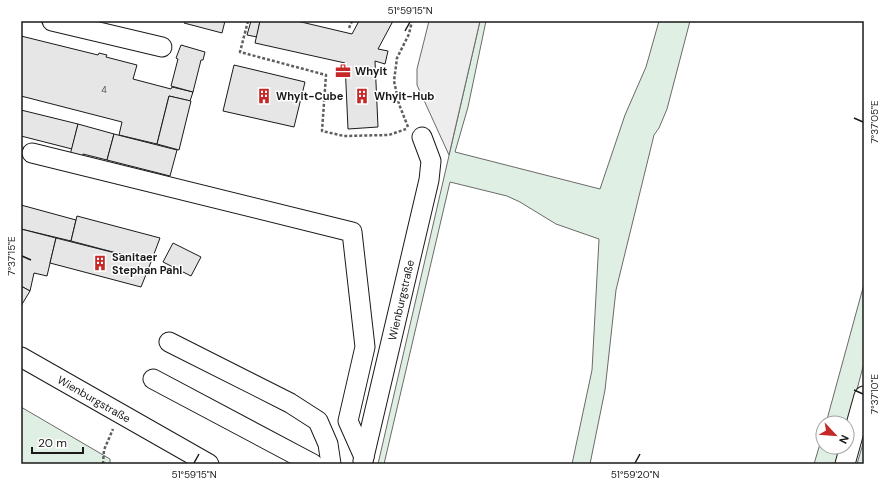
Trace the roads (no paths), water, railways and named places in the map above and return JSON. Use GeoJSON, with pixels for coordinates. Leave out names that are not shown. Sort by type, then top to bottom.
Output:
{"type":"FeatureCollection","features":[{"type":"Feature","properties":{"kind":"street"},"geometry":{"type":"LineString","coordinates":[[52,21],[162,47]]}},
{"type":"Feature","properties":{"kind":"street","name":"Wienburgstraße"},"geometry":{"type":"LineString","coordinates":[[363,461],[429,180],[430,161],[414,130]]}},
{"type":"Feature","properties":{"kind":"street"},"geometry":{"type":"LineString","coordinates":[[32,153],[352,232],[364,347],[348,421],[363,461]]}},
{"type":"Feature","properties":{"kind":"street"},"geometry":{"type":"LineString","coordinates":[[169,342],[290,404],[318,421],[328,444],[331,464]]}},
{"type":"Feature","properties":{"kind":"street","name":"Wienburgstraße"},"geometry":{"type":"LineString","coordinates":[[21,357],[209,464]]}},
{"type":"Feature","properties":{"kind":"street"},"geometry":{"type":"LineString","coordinates":[[153,379],[313,464]]}},
{"type":"Feature","properties":{"kind":"street"},"geometry":{"type":"LineString","coordinates":[[845,464],[864,396]]}},
{"type":"Feature","properties":{"kind":"place","name":"Whyit"},"geometry":{"type":"Point","coordinates":[343,71]}},
{"type":"Feature","properties":{"kind":"place","name":"Whyit-Cube"},"geometry":{"type":"Point","coordinates":[264,96]}},
{"type":"Feature","properties":{"kind":"place","name":"Whyit-Hub"},"geometry":{"type":"Point","coordinates":[362,96]}},
{"type":"Feature","properties":{"kind":"place","name":"Sanitaer Stephan Pahl"},"geometry":{"type":"Point","coordinates":[100,263]}}]}
